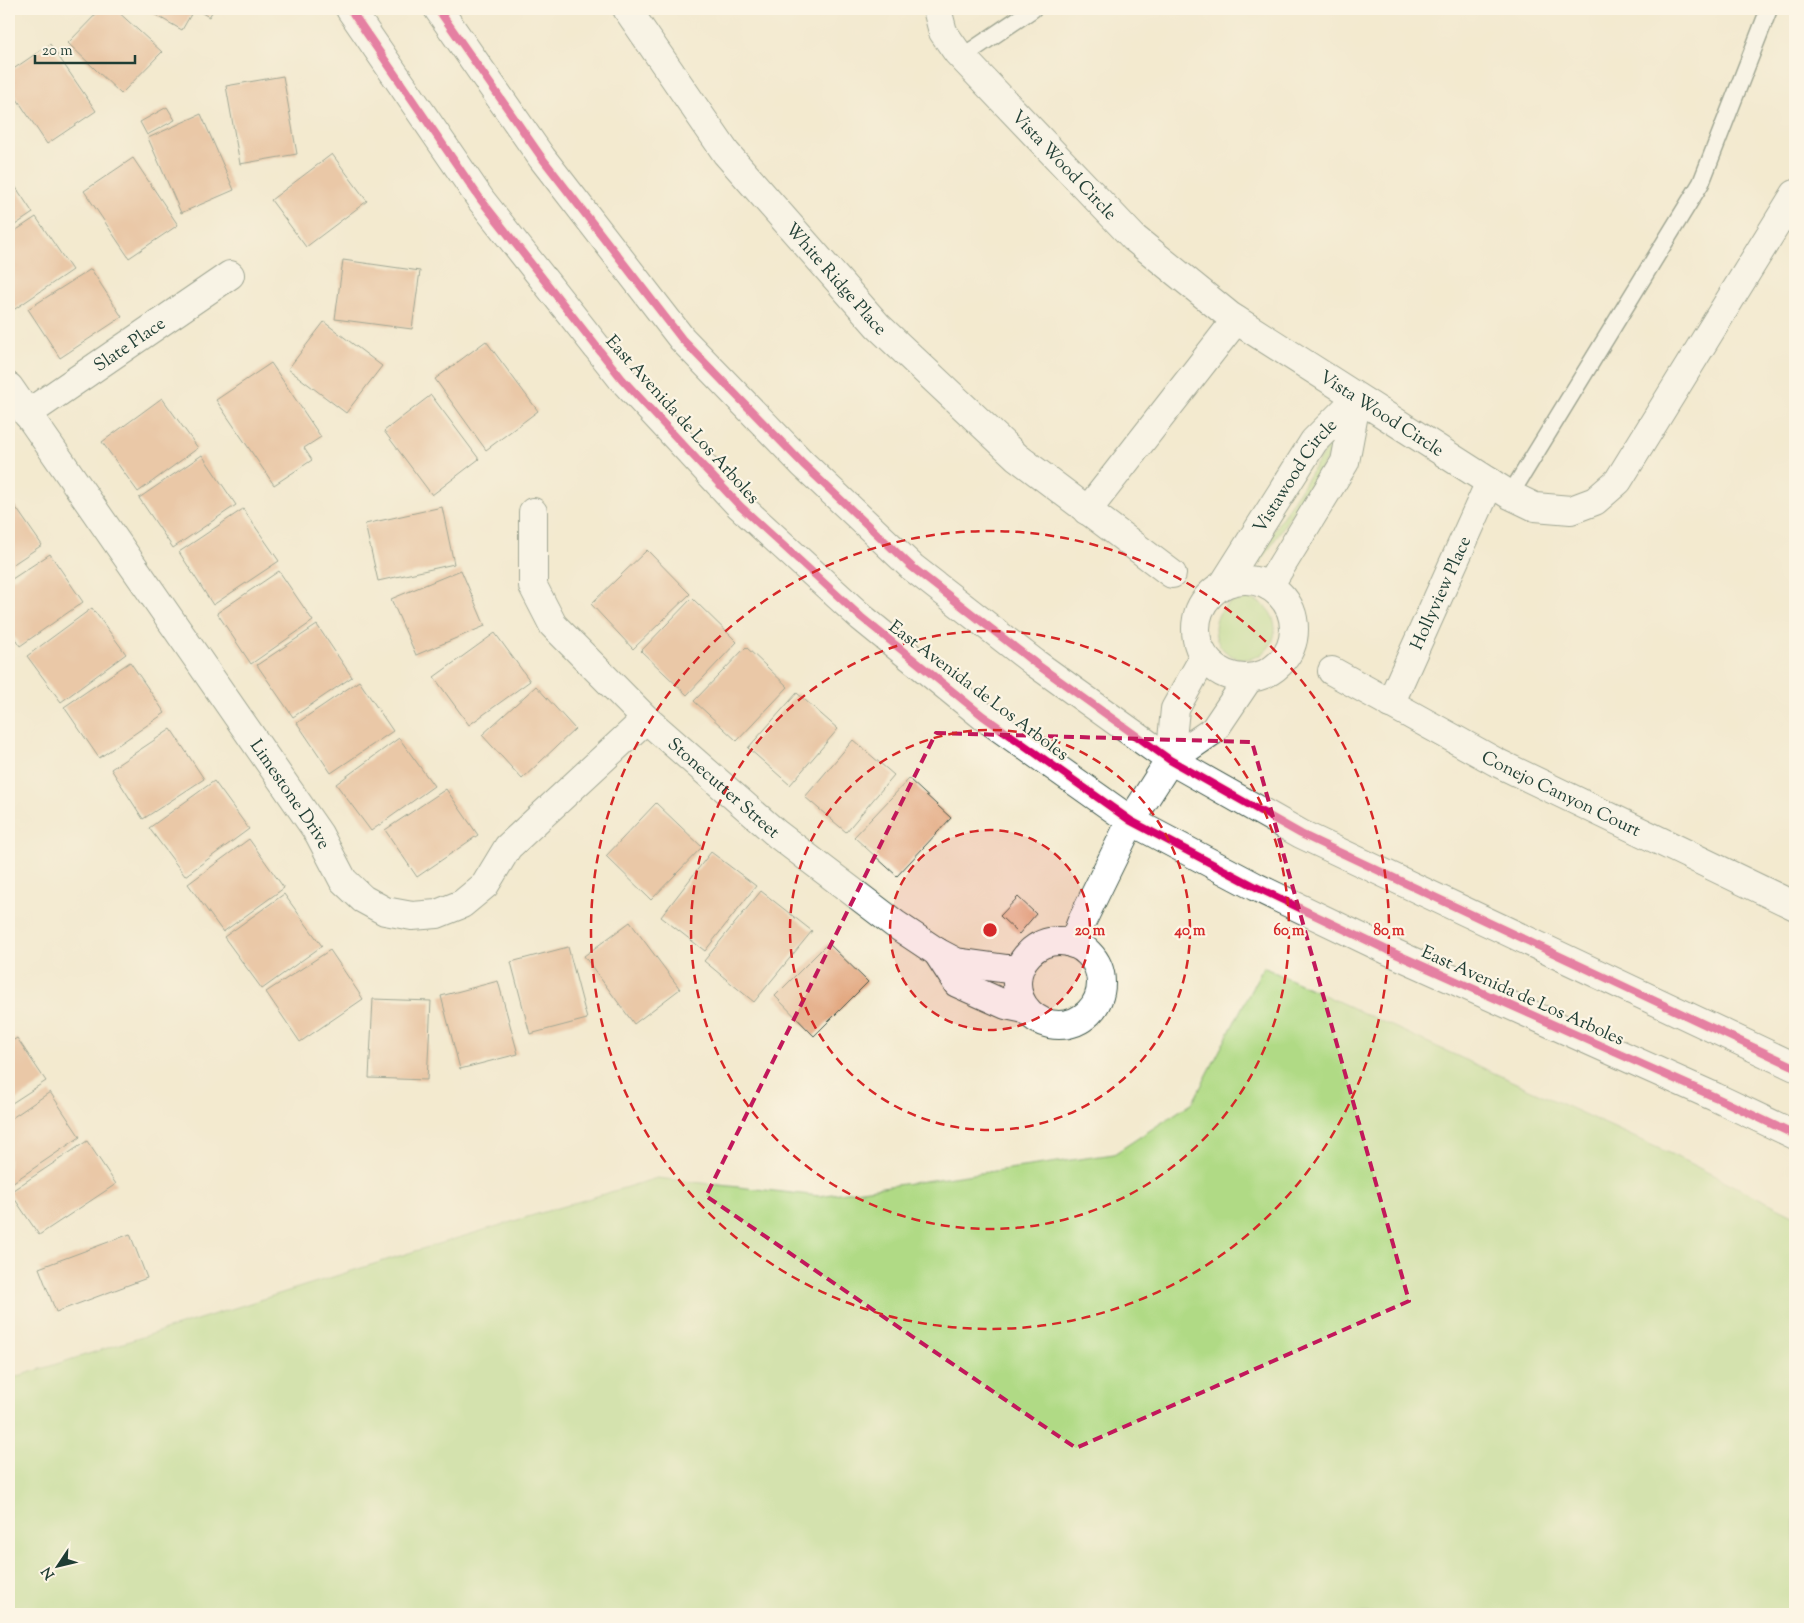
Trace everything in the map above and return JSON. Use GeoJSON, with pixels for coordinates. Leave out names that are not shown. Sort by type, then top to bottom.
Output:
{"type":"FeatureCollection","features":[{"type":"Feature","properties":{"kind":"street","name":"East Avenida de Los Arboles"},"geometry":{"type":"LineString","coordinates":[[350,9],[481,200],[622,379],[740,506],[867,623],[983,716],[1131,821],[1256,887],[1387,950],[1715,1097],[1795,1135]]}},
{"type":"Feature","properties":{"kind":"street"},"geometry":{"type":"LineString","coordinates":[[438,9],[542,158],[682,339],[797,457],[912,567],[1035,663],[1170,760],[1301,834],[1795,1067]]}},
{"type":"Feature","properties":{"kind":"street","name":"White Ridge Place"},"geometry":{"type":"LineString","coordinates":[[627,9],[726,153],[878,326],[1017,457],[1172,574]]}},
{"type":"Feature","properties":{"kind":"street","name":"Vista Wood Circle"},"geometry":{"type":"LineString","coordinates":[[937,9],[943,32],[962,57],[1134,238],[1236,320],[1500,488],[1535,508],[1571,510],[1595,501],[1618,481],[1795,194]]}},
{"type":"Feature","properties":{"kind":"street","name":"Slate Place"},"geometry":{"type":"LineString","coordinates":[[27,414],[230,275]]}},
{"type":"Feature","properties":{"kind":"street"},"geometry":{"type":"LineString","coordinates":[[1087,511],[1236,320]]}},
{"type":"Feature","properties":{"kind":"street","name":"Limestone Drive"},"geometry":{"type":"LineString","coordinates":[[9,387],[313,826],[343,880],[362,899],[385,911],[412,916],[437,914],[462,904],[485,884],[508,847],[646,719]]}},
{"type":"Feature","properties":{"kind":"street","name":"Vistawood Circle"},"geometry":{"type":"LineString","coordinates":[[1223,585],[1314,441],[1357,398]]}},
{"type":"Feature","properties":{"kind":"street","name":"Vistawood Circle"},"geometry":{"type":"LineString","coordinates":[[1269,586],[1346,462],[1357,398]]}},
{"type":"Feature","properties":{"kind":"street","name":"Hollyview Place"},"geometry":{"type":"LineString","coordinates":[[1390,704],[1500,488]]}},
{"type":"Feature","properties":{"kind":"street","name":"Stonecutter Street"},"geometry":{"type":"LineString","coordinates":[[533,512],[534,586],[553,625],[646,719],[777,834],[895,924],[937,952],[956,962],[1007,970],[1019,969]]}},
{"type":"Feature","properties":{"kind":"street","name":"Vistawood Circle"},"geometry":{"type":"LineString","coordinates":[[1242,580],[1256,581],[1269,586],[1281,596],[1290,609],[1294,624],[1293,640],[1287,654],[1278,666],[1264,674],[1249,678],[1236,678],[1224,674],[1213,667],[1204,657],[1197,643],[1195,628],[1198,612],[1206,598],[1223,585],[1242,580]]}},
{"type":"Feature","properties":{"kind":"street"},"geometry":{"type":"LineString","coordinates":[[1170,760],[1175,709],[1204,657]]}},
{"type":"Feature","properties":{"kind":"street","name":"Conejo Canyon Court"},"geometry":{"type":"LineString","coordinates":[[1332,671],[1496,762],[1795,906]]}},
{"type":"Feature","properties":{"kind":"street"},"geometry":{"type":"LineString","coordinates":[[1073,944],[1081,923],[1131,821],[1170,760],[1214,730],[1249,678]]}},
{"type":"Feature","properties":{"kind":"street"},"geometry":{"type":"LineString","coordinates":[[1060,941],[1073,944],[1085,951],[1095,962],[1100,974],[1100,988],[1096,1002],[1088,1014],[1076,1021],[1063,1025],[1049,1024],[1036,1018],[1025,1009],[1019,997],[1016,983],[1019,969],[1030,953],[1047,942],[1060,941]]}},
{"type":"Feature","properties":{"kind":"street"},"geometry":{"type":"LineString","coordinates":[[937,952],[957,983],[1006,1005],[1025,1009]]}},
{"type":"Feature","properties":{"kind":"lane"},"geometry":{"type":"LineString","coordinates":[[962,57],[1033,9]]}},
{"type":"Feature","properties":{"kind":"lane"},"geometry":{"type":"LineString","coordinates":[[1500,488],[1701,183],[1769,9]]}},
{"type":"Feature","properties":{"kind":"highlighted area"},"geometry":{"type":"Polygon","coordinates":[[[936,733],[1252,742],[1409,1301],[1076,1448],[706,1196],[936,733]]]}},
{"type":"Feature","properties":{"kind":"green space"},"geometry":{"type":"Polygon","coordinates":[[[1330,443],[1335,446],[1260,563],[1254,561],[1330,443]]]}},
{"type":"Feature","properties":{"kind":"green space"},"geometry":{"type":"Polygon","coordinates":[[[1245,599],[1262,604],[1270,612],[1275,629],[1270,646],[1262,654],[1245,659],[1228,654],[1220,646],[1215,629],[1220,612],[1228,604],[1245,599]]]}},
{"type":"Feature","properties":{"kind":"green space"},"geometry":{"type":"Polygon","coordinates":[[[1263,967],[1673,1155],[1795,1216],[1795,1614],[9,1614],[9,1379],[428,1247],[657,1178],[819,1196],[1114,1154],[1193,1102],[1263,967]]]}},
{"type":"Feature","properties":{"kind":"building"},"geometry":{"type":"Polygon","coordinates":[[[101,9],[115,9],[162,52],[121,94],[68,43],[101,9]]]}},
{"type":"Feature","properties":{"kind":"building"},"geometry":{"type":"Polygon","coordinates":[[[145,9],[194,9],[182,30],[145,9]]]}},
{"type":"Feature","properties":{"kind":"building"},"geometry":{"type":"Polygon","coordinates":[[[195,9],[214,9],[209,17],[195,9]]]}},
{"type":"Feature","properties":{"kind":"building"},"geometry":{"type":"Polygon","coordinates":[[[50,44],[96,111],[47,144],[9,87],[9,72],[50,44]]]}},
{"type":"Feature","properties":{"kind":"building"},"geometry":{"type":"Polygon","coordinates":[[[283,76],[297,154],[240,164],[226,86],[283,76]]]}},
{"type":"Feature","properties":{"kind":"building"},"geometry":{"type":"Polygon","coordinates":[[[167,107],[175,120],[147,135],[140,122],[167,107]]]}},
{"type":"Feature","properties":{"kind":"building"},"geometry":{"type":"Polygon","coordinates":[[[201,114],[234,190],[181,213],[148,138],[201,114]]]}},
{"type":"Feature","properties":{"kind":"building"},"geometry":{"type":"Polygon","coordinates":[[[332,154],[367,201],[306,247],[271,200],[332,154]]]}},
{"type":"Feature","properties":{"kind":"building"},"geometry":{"type":"Polygon","coordinates":[[[133,158],[178,225],[129,258],[84,191],[133,158]]]}},
{"type":"Feature","properties":{"kind":"building"},"geometry":{"type":"Polygon","coordinates":[[[9,177],[33,213],[9,229],[9,177]]]}},
{"type":"Feature","properties":{"kind":"building"},"geometry":{"type":"Polygon","coordinates":[[[36,217],[72,270],[9,313],[9,235],[36,217]]]}},
{"type":"Feature","properties":{"kind":"building"},"geometry":{"type":"Polygon","coordinates":[[[343,260],[420,271],[412,329],[335,319],[343,260]]]}},
{"type":"Feature","properties":{"kind":"building"},"geometry":{"type":"Polygon","coordinates":[[[91,269],[122,317],[60,358],[28,309],[91,269]]]}},
{"type":"Feature","properties":{"kind":"building"},"geometry":{"type":"Polygon","coordinates":[[[324,322],[382,366],[346,413],[288,369],[324,322]]]}},
{"type":"Feature","properties":{"kind":"building"},"geometry":{"type":"Polygon","coordinates":[[[486,341],[538,411],[486,450],[435,379],[486,341]]]}},
{"type":"Feature","properties":{"kind":"building"},"geometry":{"type":"Polygon","coordinates":[[[271,363],[321,437],[304,448],[312,460],[274,485],[216,400],[271,363]]]}},
{"type":"Feature","properties":{"kind":"building"},"geometry":{"type":"Polygon","coordinates":[[[431,395],[479,459],[432,495],[384,431],[431,395]]]}},
{"type":"Feature","properties":{"kind":"building"},"geometry":{"type":"Polygon","coordinates":[[[162,398],[198,448],[138,492],[102,442],[162,398]]]}},
{"type":"Feature","properties":{"kind":"building"},"geometry":{"type":"Polygon","coordinates":[[[202,455],[236,505],[173,548],[139,498],[202,455]]]}},
{"type":"Feature","properties":{"kind":"building"},"geometry":{"type":"Polygon","coordinates":[[[9,500],[42,545],[9,567],[9,500]]]}},
{"type":"Feature","properties":{"kind":"building"},"geometry":{"type":"Polygon","coordinates":[[[442,507],[454,564],[378,581],[365,524],[442,507]]]}},
{"type":"Feature","properties":{"kind":"building"},"geometry":{"type":"Polygon","coordinates":[[[243,509],[279,561],[213,605],[179,552],[243,509]]]}},
{"type":"Feature","properties":{"kind":"building"},"geometry":{"type":"Polygon","coordinates":[[[647,550],[690,594],[633,649],[591,604],[647,550]]]}},
{"type":"Feature","properties":{"kind":"building"},"geometry":{"type":"Polygon","coordinates":[[[50,554],[83,602],[20,646],[9,629],[9,581],[50,554]]]}},
{"type":"Feature","properties":{"kind":"building"},"geometry":{"type":"Polygon","coordinates":[[[461,570],[485,626],[416,655],[391,599],[461,570]]]}},
{"type":"Feature","properties":{"kind":"building"},"geometry":{"type":"Polygon","coordinates":[[[279,571],[313,621],[251,664],[217,613],[279,571]]]}},
{"type":"Feature","properties":{"kind":"building"},"geometry":{"type":"Polygon","coordinates":[[[692,598],[737,642],[687,695],[641,651],[692,598]]]}},
{"type":"Feature","properties":{"kind":"building"},"geometry":{"type":"Polygon","coordinates":[[[92,608],[126,654],[61,702],[27,656],[92,608]]]}},
{"type":"Feature","properties":{"kind":"building"},"geometry":{"type":"Polygon","coordinates":[[[317,625],[352,677],[293,717],[257,665],[317,625]]]}},
{"type":"Feature","properties":{"kind":"building"},"geometry":{"type":"Polygon","coordinates":[[[495,633],[530,681],[469,725],[434,677],[495,633]]]}},
{"type":"Feature","properties":{"kind":"building"},"geometry":{"type":"Polygon","coordinates":[[[746,647],[788,687],[737,741],[694,701],[746,647]]]}},
{"type":"Feature","properties":{"kind":"building"},"geometry":{"type":"Polygon","coordinates":[[[130,662],[165,713],[99,758],[64,707],[130,662]]]}},
{"type":"Feature","properties":{"kind":"building"},"geometry":{"type":"Polygon","coordinates":[[[359,681],[393,731],[331,773],[297,723],[359,681]]]}},
{"type":"Feature","properties":{"kind":"building"},"geometry":{"type":"Polygon","coordinates":[[[536,686],[575,729],[522,779],[482,735],[536,686]]]}},
{"type":"Feature","properties":{"kind":"building"},"geometry":{"type":"Polygon","coordinates":[[[797,693],[838,729],[790,785],[748,748],[797,693]]]}},
{"type":"Feature","properties":{"kind":"building"},"geometry":{"type":"Polygon","coordinates":[[[171,729],[204,779],[143,819],[111,769],[171,729]]]}},
{"type":"Feature","properties":{"kind":"building"},"geometry":{"type":"Polygon","coordinates":[[[399,738],[434,786],[371,831],[336,784],[399,738]]]}},
{"type":"Feature","properties":{"kind":"building"},"geometry":{"type":"Polygon","coordinates":[[[853,740],[894,775],[846,832],[805,797],[853,740]]]}},
{"type":"Feature","properties":{"kind":"building"},"geometry":{"type":"Polygon","coordinates":[[[909,779],[951,818],[897,876],[854,837],[909,779]]]}},
{"type":"Feature","properties":{"kind":"building"},"geometry":{"type":"Polygon","coordinates":[[[214,781],[249,829],[185,876],[149,828],[214,781]]]}},
{"type":"Feature","properties":{"kind":"building"},"geometry":{"type":"Polygon","coordinates":[[[446,789],[478,835],[417,877],[385,830],[446,789]]]}},
{"type":"Feature","properties":{"kind":"building"},"geometry":{"type":"Polygon","coordinates":[[[656,803],[702,847],[651,900],[606,856],[656,803]]]}},
{"type":"Feature","properties":{"kind":"building"},"geometry":{"type":"Polygon","coordinates":[[[249,839],[284,888],[223,932],[188,884],[249,839]]]}},
{"type":"Feature","properties":{"kind":"building"},"geometry":{"type":"Polygon","coordinates":[[[711,852],[756,886],[705,951],[661,917],[711,852]]]}},
{"type":"Feature","properties":{"kind":"building"},"geometry":{"type":"Polygon","coordinates":[[[761,891],[812,931],[754,1002],[704,961],[761,891]]]}},
{"type":"Feature","properties":{"kind":"building"},"geometry":{"type":"Polygon","coordinates":[[[284,894],[322,946],[262,989],[224,937],[284,894]]]}},
{"type":"Feature","properties":{"kind":"building"},"geometry":{"type":"Polygon","coordinates":[[[1018,897],[1036,914],[1019,934],[1000,916],[1018,897]]]}},
{"type":"Feature","properties":{"kind":"building"},"geometry":{"type":"Polygon","coordinates":[[[630,922],[680,989],[634,1024],[584,956],[630,922]]]}},
{"type":"Feature","properties":{"kind":"building"},"geometry":{"type":"Polygon","coordinates":[[[828,943],[868,982],[814,1036],[775,996],[828,943]]]}},
{"type":"Feature","properties":{"kind":"building"},"geometry":{"type":"Polygon","coordinates":[[[568,947],[587,1019],[530,1034],[511,962],[568,947]]]}},
{"type":"Feature","properties":{"kind":"building"},"geometry":{"type":"Polygon","coordinates":[[[330,950],[363,999],[300,1042],[266,992],[330,950]]]}},
{"type":"Feature","properties":{"kind":"building"},"geometry":{"type":"Polygon","coordinates":[[[498,981],[518,1054],[460,1069],[441,996],[498,981]]]}},
{"type":"Feature","properties":{"kind":"building"},"geometry":{"type":"Polygon","coordinates":[[[373,999],[431,1001],[427,1080],[369,1078],[373,999]]]}},
{"type":"Feature","properties":{"kind":"building"},"geometry":{"type":"Polygon","coordinates":[[[17,1038],[46,1081],[9,1105],[9,1043],[17,1038]]]}},
{"type":"Feature","properties":{"kind":"building"},"geometry":{"type":"Polygon","coordinates":[[[50,1092],[80,1137],[9,1185],[9,1120],[50,1092]]]}},
{"type":"Feature","properties":{"kind":"building"},"geometry":{"type":"Polygon","coordinates":[[[87,1141],[116,1184],[39,1235],[10,1192],[87,1141]]]}},
{"type":"Feature","properties":{"kind":"building"},"geometry":{"type":"Polygon","coordinates":[[[130,1234],[147,1278],[56,1312],[39,1268],[130,1234]]]}},
{"type":"Feature","properties":{"kind":"cycle path"},"geometry":{"type":"LineString","coordinates":[[350,9],[481,200],[622,379],[740,506],[861,617],[983,716],[1131,821],[1256,887],[1387,950],[1715,1097],[1795,1135]]}},
{"type":"Feature","properties":{"kind":"cycle path"},"geometry":{"type":"LineString","coordinates":[[438,9],[542,158],[682,339],[803,464],[912,567],[1035,663],[1170,760],[1301,834],[1795,1067]]}}]}
